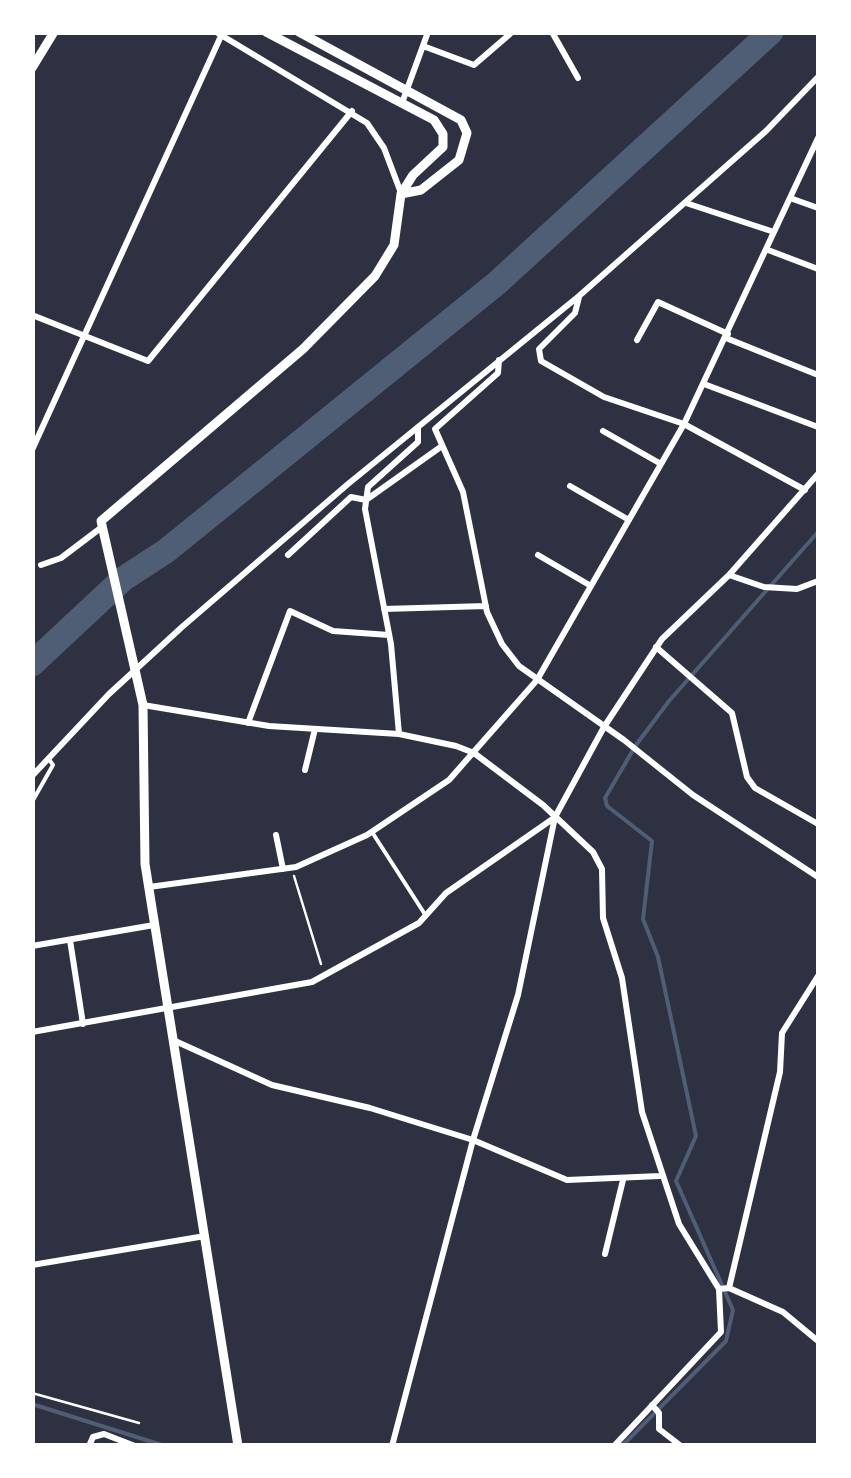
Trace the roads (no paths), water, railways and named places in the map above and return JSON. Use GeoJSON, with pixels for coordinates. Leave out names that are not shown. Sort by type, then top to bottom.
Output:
{"type":"FeatureCollection","features":[{"type":"Feature","properties":{"kind":"street"},"geometry":{"type":"LineString","coordinates":[[32,68],[54,32]]}},
{"type":"Feature","properties":{"kind":"street"},"geometry":{"type":"LineString","coordinates":[[238,1446],[148,887],[142,834],[142,704],[102,532],[110,509],[303,349],[375,276],[394,246],[401,194],[413,175],[444,147],[443,134],[434,120],[266,32]]}},
{"type":"Feature","properties":{"kind":"street"},"geometry":{"type":"LineString","coordinates":[[299,32],[450,111],[467,132],[466,148],[447,171],[420,190],[401,194]]}},
{"type":"Feature","properties":{"kind":"street"},"geometry":{"type":"LineString","coordinates":[[402,103],[428,32]]}},
{"type":"Feature","properties":{"kind":"street"},"geometry":{"type":"LineString","coordinates":[[552,32],[578,78]]}},
{"type":"Feature","properties":{"kind":"street"},"geometry":{"type":"LineString","coordinates":[[32,450],[218,34],[352,111],[384,148],[401,194]]}},
{"type":"Feature","properties":{"kind":"street"},"geometry":{"type":"LineString","coordinates":[[423,46],[474,64],[510,34]]}},
{"type":"Feature","properties":{"kind":"street"},"geometry":{"type":"LineString","coordinates":[[32,776],[133,667],[579,296],[686,203],[818,76]]}},
{"type":"Feature","properties":{"kind":"street"},"geometry":{"type":"LineString","coordinates":[[32,315],[148,361],[352,111]]}},
{"type":"Feature","properties":{"kind":"street"},"geometry":{"type":"LineString","coordinates":[[148,887],[288,868],[372,832],[415,806],[474,752],[537,680],[662,464],[704,384],[818,138]]}},
{"type":"Feature","properties":{"kind":"street"},"geometry":{"type":"LineString","coordinates":[[790,198],[818,208]]}},
{"type":"Feature","properties":{"kind":"street"},"geometry":{"type":"LineString","coordinates":[[686,203],[774,232]]}},
{"type":"Feature","properties":{"kind":"street"},"geometry":{"type":"LineString","coordinates":[[768,250],[818,269]]}},
{"type":"Feature","properties":{"kind":"street"},"geometry":{"type":"LineString","coordinates":[[579,296],[575,313],[538,348],[541,361],[604,397],[684,424],[804,490]]}},
{"type":"Feature","properties":{"kind":"street"},"geometry":{"type":"LineString","coordinates":[[637,340],[658,302],[726,337],[818,374]]}},
{"type":"Feature","properties":{"kind":"street"},"geometry":{"type":"LineString","coordinates":[[499,360],[498,373],[434,428],[463,492],[486,606],[502,644],[537,680],[604,726],[693,796],[818,876]]}},
{"type":"Feature","properties":{"kind":"street"},"geometry":{"type":"LineString","coordinates":[[704,384],[818,428]]}},
{"type":"Feature","properties":{"kind":"street"},"geometry":{"type":"LineString","coordinates":[[399,734],[389,635],[366,500],[368,487],[418,442],[418,427]]}},
{"type":"Feature","properties":{"kind":"street"},"geometry":{"type":"LineString","coordinates":[[603,431],[662,464]]}},
{"type":"Feature","properties":{"kind":"street"},"geometry":{"type":"LineString","coordinates":[[288,555],[351,498],[366,500],[442,446]]}},
{"type":"Feature","properties":{"kind":"street"},"geometry":{"type":"LineString","coordinates":[[392,1446],[474,1140],[518,995],[555,817],[604,726],[656,647],[729,575],[818,474]]}},
{"type":"Feature","properties":{"kind":"street"},"geometry":{"type":"LineString","coordinates":[[570,486],[629,520]]}},
{"type":"Feature","properties":{"kind":"street"},"geometry":{"type":"LineString","coordinates":[[41,565],[61,558],[102,532]]}},
{"type":"Feature","properties":{"kind":"street"},"geometry":{"type":"LineString","coordinates":[[538,555],[591,586]]}},
{"type":"Feature","properties":{"kind":"street"},"geometry":{"type":"LineString","coordinates":[[729,575],[764,587],[797,589],[818,581]]}},
{"type":"Feature","properties":{"kind":"street"},"geometry":{"type":"LineString","coordinates":[[384,609],[486,606]]}},
{"type":"Feature","properties":{"kind":"street"},"geometry":{"type":"LineString","coordinates":[[248,723],[290,611],[333,632],[389,635]]}},
{"type":"Feature","properties":{"kind":"street"},"geometry":{"type":"LineString","coordinates":[[656,647],[732,713],[747,777],[755,788],[818,824]]}},
{"type":"Feature","properties":{"kind":"street"},"geometry":{"type":"LineString","coordinates":[[142,704],[248,723],[399,734],[474,752],[593,852],[602,869],[603,918],[622,978],[633,1064],[660,1176],[680,1224],[719,1289],[721,1332],[614,1446]]}},
{"type":"Feature","properties":{"kind":"street"},"geometry":{"type":"LineString","coordinates":[[305,770],[315,729]]}},
{"type":"Feature","properties":{"kind":"street"},"geometry":{"type":"LineString","coordinates":[[32,1032],[258,995],[325,975],[426,916],[446,894],[555,817]]}},
{"type":"Feature","properties":{"kind":"street"},"geometry":{"type":"LineString","coordinates":[[276,835],[288,868]]}},
{"type":"Feature","properties":{"kind":"street"},"geometry":{"type":"LineString","coordinates":[[32,946],[155,925]]}},
{"type":"Feature","properties":{"kind":"street"},"geometry":{"type":"LineString","coordinates":[[70,940],[83,1024]]}},
{"type":"Feature","properties":{"kind":"street"},"geometry":{"type":"LineString","coordinates":[[729,1288],[780,1072],[782,1033],[818,976]]}},
{"type":"Feature","properties":{"kind":"street"},"geometry":{"type":"LineString","coordinates":[[172,1040],[272,1086],[370,1108],[474,1140],[568,1180],[660,1176]]}},
{"type":"Feature","properties":{"kind":"street"},"geometry":{"type":"LineString","coordinates":[[605,1254],[623,1180]]}},
{"type":"Feature","properties":{"kind":"street"},"geometry":{"type":"LineString","coordinates":[[32,1265],[205,1236]]}},
{"type":"Feature","properties":{"kind":"street"},"geometry":{"type":"LineString","coordinates":[[719,1289],[729,1288],[783,1312],[818,1341]]}},
{"type":"Feature","properties":{"kind":"street"},"geometry":{"type":"LineString","coordinates":[[652,1405],[659,1413],[659,1429],[681,1446]]}},
{"type":"Feature","properties":{"kind":"street"},"geometry":{"type":"LineString","coordinates":[[90,1446],[92,1437],[104,1434],[135,1446]]}},
{"type":"Feature","properties":{"kind":"lane"},"geometry":{"type":"LineString","coordinates":[[32,802],[53,765],[48,758]]}},
{"type":"Feature","properties":{"kind":"lane"},"geometry":{"type":"LineString","coordinates":[[372,832],[426,916]]}},
{"type":"Feature","properties":{"kind":"waterway"},"geometry":{"type":"LineString","coordinates":[[32,664],[123,579],[166,551],[497,283],[771,32]]}},
{"type":"Feature","properties":{"kind":"waterway"},"geometry":{"type":"LineString","coordinates":[[622,1446],[726,1341],[733,1310],[676,1181],[696,1136],[658,957],[643,919],[652,841],[607,806],[605,798],[636,745],[669,701],[818,532]]}},
{"type":"Feature","properties":{"kind":"waterway"},"geometry":{"type":"LineString","coordinates":[[32,1404],[165,1446]]}}]}
